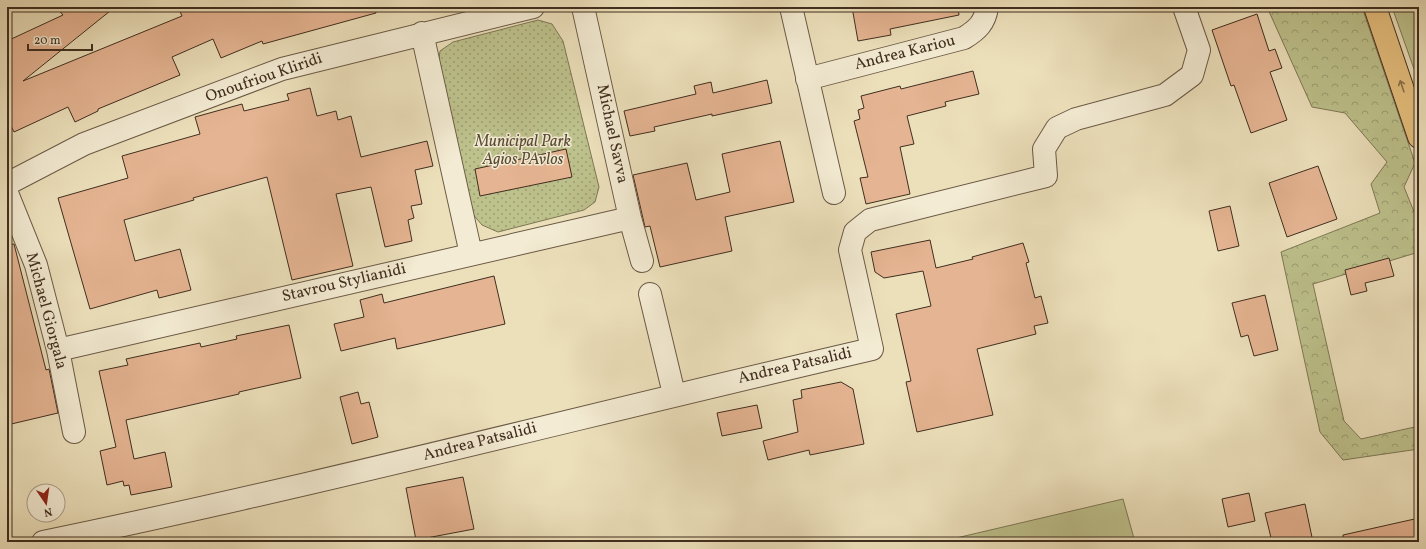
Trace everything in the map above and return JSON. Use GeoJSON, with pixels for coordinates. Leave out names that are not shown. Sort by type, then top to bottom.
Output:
{"type":"FeatureCollection","features":[{"type":"Feature","properties":{"kind":"main road"},"geometry":{"type":"LineString","coordinates":[[1375,7],[1419,136]]}},
{"type":"Feature","properties":{"kind":"street","name":"Onoufriou Kliridi"},"geometry":{"type":"LineString","coordinates":[[7,184],[84,144],[282,69],[422,33],[533,7]]}},
{"type":"Feature","properties":{"kind":"street","name":"Michael Savva"},"geometry":{"type":"LineString","coordinates":[[583,7],[630,218],[642,261]]}},
{"type":"Feature","properties":{"kind":"street"},"geometry":{"type":"LineString","coordinates":[[791,7],[834,193]]}},
{"type":"Feature","properties":{"kind":"street","name":"Andrea Kariou"},"geometry":{"type":"LineString","coordinates":[[807,78],[964,38],[977,30],[986,18],[987,7]]}},
{"type":"Feature","properties":{"kind":"street","name":"Andrea Patsalidi"},"geometry":{"type":"LineString","coordinates":[[43,542],[370,469],[674,394],[872,349],[850,250],[855,232],[870,220],[1046,176],[1044,149],[1057,128],[1076,119],[1165,96],[1192,75],[1199,50],[1184,7]]}},
{"type":"Feature","properties":{"kind":"street"},"geometry":{"type":"LineString","coordinates":[[422,33],[471,254]]}},
{"type":"Feature","properties":{"kind":"street","name":"Michael Giorgala"},"geometry":{"type":"LineString","coordinates":[[7,193],[36,265],[58,350],[74,432]]}},
{"type":"Feature","properties":{"kind":"street","name":"Stavrou Stylianidi"},"geometry":{"type":"LineString","coordinates":[[58,350],[630,218]]}},
{"type":"Feature","properties":{"kind":"street"},"geometry":{"type":"LineString","coordinates":[[650,294],[674,394]]}},
{"type":"Feature","properties":{"kind":"green space"},"geometry":{"type":"Polygon","coordinates":[[[1267,7],[1362,7],[1415,163],[1404,187],[1419,224],[1419,252],[1313,284],[1344,421],[1361,439],[1419,426],[1419,449],[1343,460],[1320,432],[1281,252],[1380,213],[1371,184],[1387,162],[1345,113],[1312,107],[1267,7]]]}},
{"type":"Feature","properties":{"kind":"green space"},"geometry":{"type":"Polygon","coordinates":[[[1392,7],[1419,7],[1419,83],[1392,7]]]}},
{"type":"Feature","properties":{"kind":"green space","name":"Municipal Park Agios PAvlos"},"geometry":{"type":"Polygon","coordinates":[[[538,20],[552,24],[563,41],[599,187],[595,202],[584,210],[498,232],[482,225],[471,212],[438,67],[440,51],[453,42],[538,20]]]}},
{"type":"Feature","properties":{"kind":"green space"},"geometry":{"type":"Polygon","coordinates":[[[1123,499],[1135,542],[939,542],[1123,499]]]}},
{"type":"Feature","properties":{"kind":"building"},"geometry":{"type":"Polygon","coordinates":[[[56,7],[115,7],[23,81],[182,16],[178,7],[375,7],[376,13],[263,44],[262,41],[221,58],[213,39],[172,57],[180,75],[98,109],[98,111],[75,122],[68,107],[14,132],[7,118],[7,41],[63,15],[56,7]]]}},
{"type":"Feature","properties":{"kind":"building"},"geometry":{"type":"Polygon","coordinates":[[[852,7],[958,7],[959,15],[890,29],[891,35],[858,41],[852,7]]]}},
{"type":"Feature","properties":{"kind":"building"},"geometry":{"type":"Polygon","coordinates":[[[1257,14],[1269,51],[1275,49],[1282,68],[1270,72],[1287,120],[1251,133],[1234,85],[1231,86],[1212,30],[1257,14]]]}},
{"type":"Feature","properties":{"kind":"building"},"geometry":{"type":"Polygon","coordinates":[[[973,71],[979,94],[945,102],[946,106],[907,116],[914,144],[900,147],[910,194],[866,204],[860,178],[868,177],[854,121],[860,119],[858,110],[864,108],[861,96],[900,86],[901,89],[973,71]]]}},
{"type":"Feature","properties":{"kind":"building"},"geometry":{"type":"Polygon","coordinates":[[[767,80],[772,103],[654,127],[655,131],[630,136],[624,111],[696,94],[694,86],[711,82],[713,93],[767,80]]]}},
{"type":"Feature","properties":{"kind":"building"},"geometry":{"type":"Polygon","coordinates":[[[310,88],[317,116],[336,111],[338,120],[351,116],[361,157],[427,141],[433,166],[415,170],[422,204],[411,206],[414,218],[408,220],[412,241],[385,247],[371,187],[336,194],[353,266],[292,280],[267,177],[124,220],[135,261],[180,249],[191,290],[159,298],[157,290],[90,309],[58,198],[128,178],[122,156],[200,134],[195,117],[242,104],[244,111],[289,100],[287,94],[310,88]]]}},
{"type":"Feature","properties":{"kind":"building"},"geometry":{"type":"Polygon","coordinates":[[[780,141],[794,202],[725,217],[732,251],[660,267],[650,226],[645,227],[633,175],[687,163],[696,200],[730,192],[722,154],[780,141]]]}},
{"type":"Feature","properties":{"kind":"building"},"geometry":{"type":"Polygon","coordinates":[[[566,149],[572,177],[480,196],[475,169],[566,149]]]}},
{"type":"Feature","properties":{"kind":"building"},"geometry":{"type":"Polygon","coordinates":[[[1318,166],[1337,219],[1287,237],[1269,183],[1318,166]]]}},
{"type":"Feature","properties":{"kind":"building"},"geometry":{"type":"Polygon","coordinates":[[[1230,206],[1239,246],[1218,251],[1209,211],[1230,206]]]}},
{"type":"Feature","properties":{"kind":"building"},"geometry":{"type":"Polygon","coordinates":[[[930,240],[936,268],[973,259],[972,257],[1023,243],[1029,262],[1026,263],[1035,298],[1041,296],[1048,323],[1034,326],[1036,334],[977,349],[993,415],[917,432],[906,382],[911,381],[896,314],[931,306],[923,271],[884,278],[875,272],[871,252],[930,240]]]}},
{"type":"Feature","properties":{"kind":"building"},"geometry":{"type":"Polygon","coordinates":[[[14,244],[46,370],[49,369],[58,413],[7,425],[7,245],[14,244]]]}},
{"type":"Feature","properties":{"kind":"building"},"geometry":{"type":"Polygon","coordinates":[[[1389,258],[1394,276],[1365,283],[1367,291],[1351,295],[1345,270],[1389,258]]]}},
{"type":"Feature","properties":{"kind":"building"},"geometry":{"type":"Polygon","coordinates":[[[494,276],[505,324],[397,349],[395,338],[341,351],[334,324],[364,317],[360,300],[382,294],[384,303],[494,276]]]}},
{"type":"Feature","properties":{"kind":"building"},"geometry":{"type":"Polygon","coordinates":[[[1265,295],[1278,350],[1254,356],[1248,335],[1241,337],[1232,303],[1265,295]]]}},
{"type":"Feature","properties":{"kind":"building"},"geometry":{"type":"Polygon","coordinates":[[[289,325],[301,378],[126,420],[134,459],[165,452],[172,487],[131,495],[129,485],[124,486],[123,481],[107,485],[100,451],[116,447],[99,371],[128,365],[126,359],[200,343],[201,347],[237,339],[236,336],[289,325]]]}},
{"type":"Feature","properties":{"kind":"building"},"geometry":{"type":"Polygon","coordinates":[[[841,382],[853,389],[864,444],[810,455],[809,450],[768,460],[763,441],[798,432],[793,400],[802,398],[801,390],[841,382]]]}},
{"type":"Feature","properties":{"kind":"building"},"geometry":{"type":"Polygon","coordinates":[[[358,392],[361,404],[369,402],[378,437],[352,444],[340,397],[358,392]]]}},
{"type":"Feature","properties":{"kind":"building"},"geometry":{"type":"Polygon","coordinates":[[[757,405],[762,428],[722,436],[717,413],[757,405]]]}},
{"type":"Feature","properties":{"kind":"building"},"geometry":{"type":"Polygon","coordinates":[[[463,477],[474,529],[416,540],[406,488],[463,477]]]}},
{"type":"Feature","properties":{"kind":"building"},"geometry":{"type":"Polygon","coordinates":[[[1249,493],[1255,521],[1228,527],[1222,499],[1249,493]]]}},
{"type":"Feature","properties":{"kind":"building"},"geometry":{"type":"Polygon","coordinates":[[[1305,504],[1313,542],[1272,542],[1265,513],[1305,504]]]}},
{"type":"Feature","properties":{"kind":"building"},"geometry":{"type":"Polygon","coordinates":[[[1419,518],[1419,542],[1343,542],[1343,535],[1419,518]]]}}]}
